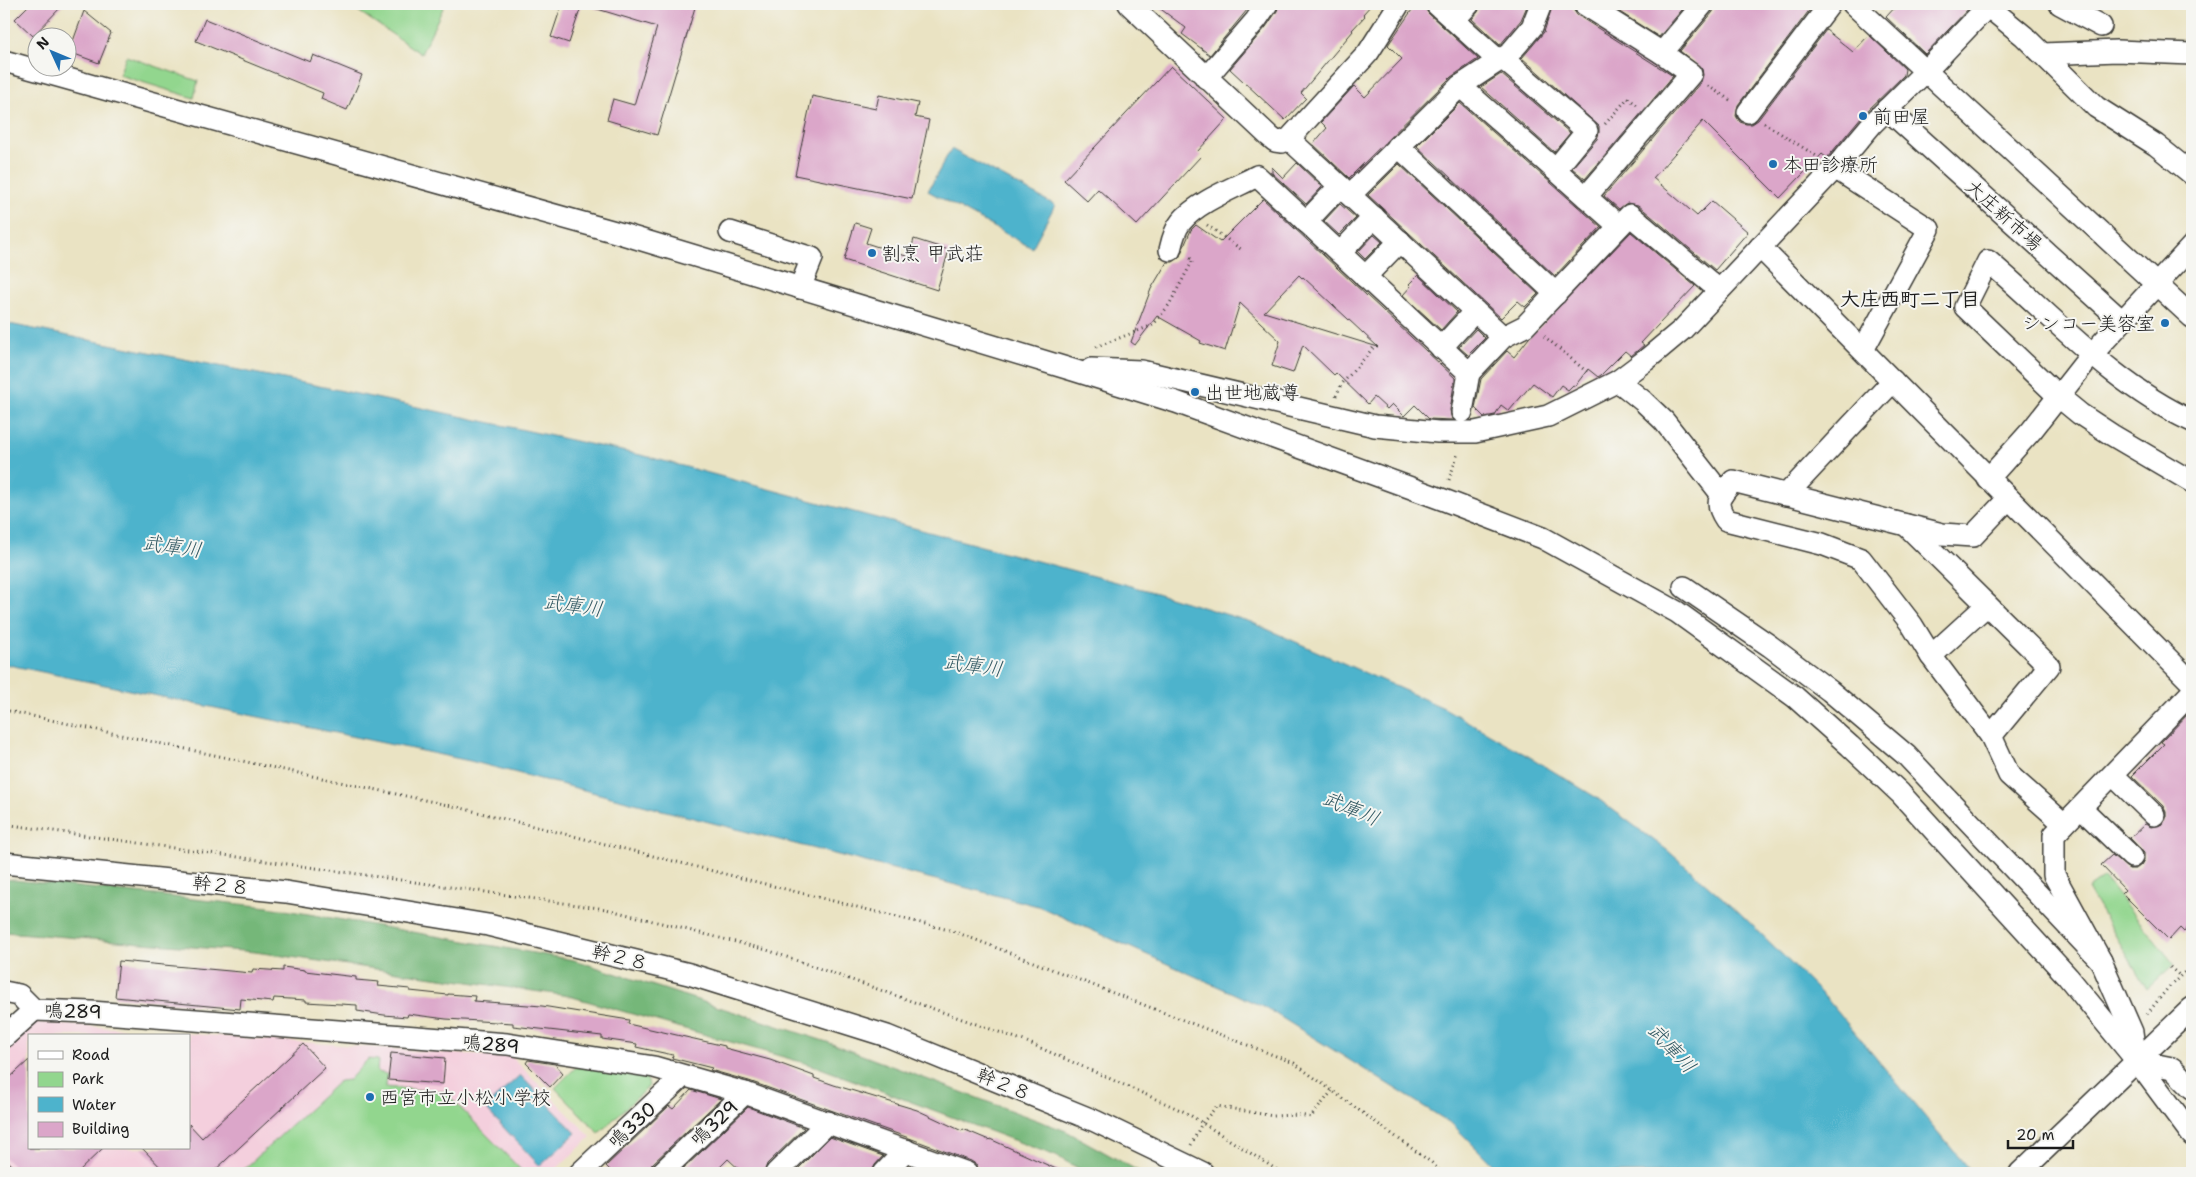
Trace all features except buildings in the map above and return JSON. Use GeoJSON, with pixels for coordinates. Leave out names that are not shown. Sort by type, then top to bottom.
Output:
{"type":"FeatureCollection","features":[{"type":"Feature","properties":{"kind":"street"},"geometry":{"type":"LineString","coordinates":[[1206,78],[1256,20],[1267,4]]}},
{"type":"Feature","properties":{"kind":"street"},"geometry":{"type":"LineString","coordinates":[[1133,5],[1206,78],[1275,141],[1282,142],[1289,139],[1368,53],[1399,4]]}},
{"type":"Feature","properties":{"kind":"street"},"geometry":{"type":"LineString","coordinates":[[1436,4],[1588,132],[1555,170]]}},
{"type":"Feature","properties":{"kind":"street"},"geometry":{"type":"LineString","coordinates":[[1454,20],[1469,4]]}},
{"type":"Feature","properties":{"kind":"street"},"geometry":{"type":"LineString","coordinates":[[1306,222],[1398,146],[1460,86],[1508,54],[1532,27],[1540,4]]}},
{"type":"Feature","properties":{"kind":"street"},"geometry":{"type":"LineString","coordinates":[[1584,4],[1692,74],[1586,197]]}},
{"type":"Feature","properties":{"kind":"street"},"geometry":{"type":"LineString","coordinates":[[1662,53],[1703,4]]}},
{"type":"Feature","properties":{"kind":"street"},"geometry":{"type":"LineString","coordinates":[[1748,112],[1830,4]]}},
{"type":"Feature","properties":{"kind":"street"},"geometry":{"type":"LineString","coordinates":[[1853,4],[2192,317]]}},
{"type":"Feature","properties":{"kind":"street"},"geometry":{"type":"LineString","coordinates":[[1079,373],[1089,369],[1141,371],[1375,426],[1438,432],[1463,422],[1516,424],[1548,416],[1612,385],[1646,360],[1682,328],[1835,168],[1887,109],[1926,71],[1987,4],[2043,54],[2096,107],[2156,145],[2192,174]]}},
{"type":"Feature","properties":{"kind":"street"},"geometry":{"type":"LineString","coordinates":[[2060,4],[2101,26]]}},
{"type":"Feature","properties":{"kind":"street"},"geometry":{"type":"LineString","coordinates":[[2043,54],[2117,51],[2192,54]]}},
{"type":"Feature","properties":{"kind":"street"},"geometry":{"type":"LineString","coordinates":[[4,61],[619,233],[1176,402],[1543,538],[1677,612],[1795,697],[1900,793],[2068,977],[2137,1061],[2192,1136]]}},
{"type":"Feature","properties":{"kind":"street"},"geometry":{"type":"LineString","coordinates":[[1460,86],[1619,226]]}},
{"type":"Feature","properties":{"kind":"street","name":"大庄新市場"},"geometry":{"type":"LineString","coordinates":[[1887,109],[2121,320]]}},
{"type":"Feature","properties":{"kind":"street"},"geometry":{"type":"LineString","coordinates":[[1289,139],[1502,337]]}},
{"type":"Feature","properties":{"kind":"street"},"geometry":{"type":"LineString","coordinates":[[1398,146],[1556,294]]}},
{"type":"Feature","properties":{"kind":"street"},"geometry":{"type":"LineString","coordinates":[[1835,168],[1929,229],[1863,350]]}},
{"type":"Feature","properties":{"kind":"street"},"geometry":{"type":"LineString","coordinates":[[1170,248],[1179,223],[1208,201],[1257,176],[1469,373]]}},
{"type":"Feature","properties":{"kind":"street"},"geometry":{"type":"LineString","coordinates":[[1463,422],[1469,373],[1502,337],[1529,322],[1630,215],[1719,290]]}},
{"type":"Feature","properties":{"kind":"street"},"geometry":{"type":"LineString","coordinates":[[1340,253],[1374,217]]}},
{"type":"Feature","properties":{"kind":"street"},"geometry":{"type":"LineString","coordinates":[[730,232],[812,258],[800,288]]}},
{"type":"Feature","properties":{"kind":"street"},"geometry":{"type":"LineString","coordinates":[[1365,277],[1400,241]]}},
{"type":"Feature","properties":{"kind":"street"},"geometry":{"type":"LineString","coordinates":[[1988,479],[2032,430],[2121,320],[2192,246]]}},
{"type":"Feature","properties":{"kind":"street"},"geometry":{"type":"LineString","coordinates":[[1760,247],[1988,479],[2192,682]]}},
{"type":"Feature","properties":{"kind":"street"},"geometry":{"type":"LineString","coordinates":[[2192,421],[2166,409],[2091,355],[2028,295],[1988,262],[1965,307],[2058,396],[2080,414],[2192,482]]}},
{"type":"Feature","properties":{"kind":"street"},"geometry":{"type":"LineString","coordinates":[[1442,348],[1475,312]]}},
{"type":"Feature","properties":{"kind":"street"},"geometry":{"type":"LineString","coordinates":[[1786,495],[1893,381]]}},
{"type":"Feature","properties":{"kind":"street"},"geometry":{"type":"LineString","coordinates":[[1612,385],[1643,400],[1664,421],[1722,495]]}},
{"type":"Feature","properties":{"kind":"street"},"geometry":{"type":"LineString","coordinates":[[2008,499],[1974,536],[1942,534],[1733,480],[1719,499],[1718,509],[1726,520],[1822,544],[1861,559],[1912,625],[1931,656],[1990,736],[2009,775],[2064,824]]}},
{"type":"Feature","properties":{"kind":"street"},"geometry":{"type":"LineString","coordinates":[[1906,525],[2049,666],[1990,736]]}},
{"type":"Feature","properties":{"kind":"street"},"geometry":{"type":"LineString","coordinates":[[1684,587],[1770,646],[1908,756],[2101,961]]}},
{"type":"Feature","properties":{"kind":"street"},"geometry":{"type":"LineString","coordinates":[[1931,656],[1987,605]]}},
{"type":"Feature","properties":{"kind":"street"},"geometry":{"type":"LineString","coordinates":[[2137,1061],[2132,1032],[2101,961],[2054,875],[2054,835],[2192,692]]}},
{"type":"Feature","properties":{"kind":"street"},"geometry":{"type":"LineString","coordinates":[[2113,775],[2154,815]]}},
{"type":"Feature","properties":{"kind":"street"},"geometry":{"type":"LineString","coordinates":[[2081,808],[2132,858]]}},
{"type":"Feature","properties":{"kind":"street","name":"幹２８"},"geometry":{"type":"LineString","coordinates":[[4,863],[286,892],[478,923],[689,974],[887,1036],[1095,1121],[1203,1173]]}},
{"type":"Feature","properties":{"kind":"street","name":"鳴289"},"geometry":{"type":"LineString","coordinates":[[4,992],[20,996],[34,1010],[92,1012],[507,1044],[654,1067],[746,1093],[967,1173]]}},
{"type":"Feature","properties":{"kind":"street"},"geometry":{"type":"LineString","coordinates":[[2020,1173],[2192,1008]]}},
{"type":"Feature","properties":{"kind":"street"},"geometry":{"type":"LineString","coordinates":[[4,1037],[34,1010]]}},
{"type":"Feature","properties":{"kind":"street"},"geometry":{"type":"LineString","coordinates":[[2137,1061],[2172,1068],[2192,1088]]}},
{"type":"Feature","properties":{"kind":"street","name":"鳴330"},"geometry":{"type":"LineString","coordinates":[[580,1173],[683,1076]]}},
{"type":"Feature","properties":{"kind":"street","name":"鳴329"},"geometry":{"type":"LineString","coordinates":[[661,1173],[746,1093]]}},
{"type":"Feature","properties":{"kind":"street"},"geometry":{"type":"LineString","coordinates":[[776,1173],[828,1122]]}},
{"type":"Feature","properties":{"kind":"street"},"geometry":{"type":"LineString","coordinates":[[884,1173],[906,1150]]}},
{"type":"Feature","properties":{"kind":"path"},"geometry":{"type":"LineString","coordinates":[[1588,132],[1599,131],[1628,98],[1653,119]]}},
{"type":"Feature","properties":{"kind":"path"},"geometry":{"type":"LineString","coordinates":[[1190,214],[1242,250]]}},
{"type":"Feature","properties":{"kind":"path"},"geometry":{"type":"LineString","coordinates":[[1079,373],[1079,354],[1153,325],[1169,305],[1193,260],[1170,248]]}},
{"type":"Feature","properties":{"kind":"path"},"geometry":{"type":"LineString","coordinates":[[1529,322],[1612,385]]}},
{"type":"Feature","properties":{"kind":"path"},"geometry":{"type":"LineString","coordinates":[[1329,415],[1341,385],[1374,346]]}},
{"type":"Feature","properties":{"kind":"path"},"geometry":{"type":"LineString","coordinates":[[1444,500],[1463,422]]}},
{"type":"Feature","properties":{"kind":"path"},"geometry":{"type":"LineString","coordinates":[[4,710],[457,807],[953,931],[1294,1063],[1432,1163],[1442,1173]]}},
{"type":"Feature","properties":{"kind":"path"},"geometry":{"type":"LineString","coordinates":[[2144,1016],[2180,976],[2192,966]]}},
{"type":"Feature","properties":{"kind":"path"},"geometry":{"type":"LineString","coordinates":[[2170,967],[2180,976]]}},
{"type":"Feature","properties":{"kind":"path"},"geometry":{"type":"LineString","coordinates":[[1202,1123],[1217,1106],[1273,1116],[1299,1115],[1311,1117],[1332,1091]]}},
{"type":"Feature","properties":{"kind":"shaded area","name":"西宮市立小松小学校"},"geometry":{"type":"Polygon","coordinates":[[[32,1022],[499,1057],[505,1050],[591,1137],[552,1173],[4,1173],[4,1049],[32,1022]]]}},
{"type":"Feature","properties":{"kind":"green space"},"geometry":{"type":"Polygon","coordinates":[[[348,4],[445,4],[421,54],[348,4]]]}},
{"type":"Feature","properties":{"kind":"green space"},"geometry":{"type":"Polygon","coordinates":[[[126,56],[198,81],[194,98],[119,75],[126,56]]]}},
{"type":"Feature","properties":{"kind":"green space"},"geometry":{"type":"Polygon","coordinates":[[[2104,878],[2174,964],[2147,989],[2088,889],[2104,878]]]}},
{"type":"Feature","properties":{"kind":"green space"},"geometry":{"type":"Polygon","coordinates":[[[4,879],[268,907],[574,960],[827,1042],[1066,1131],[1142,1173],[1087,1173],[1056,1156],[815,1066],[569,996],[255,952],[4,932],[4,879]]]}},
{"type":"Feature","properties":{"kind":"green space"},"geometry":{"type":"Polygon","coordinates":[[[368,1059],[378,1060],[377,1072],[387,1074],[386,1087],[445,1092],[524,1173],[240,1173],[339,1081],[349,1080],[368,1059]]]}},
{"type":"Feature","properties":{"kind":"green space"},"geometry":{"type":"Polygon","coordinates":[[[580,1063],[646,1076],[649,1086],[599,1133],[555,1088],[580,1063]]]}},
{"type":"Feature","properties":{"kind":"water"},"geometry":{"type":"Polygon","coordinates":[[[951,149],[1055,205],[1032,248],[928,191],[951,149]]]}},
{"type":"Feature","properties":{"kind":"water","name":"武庫川"},"geometry":{"type":"Polygon","coordinates":[[[4,323],[329,388],[645,456],[1153,592],[1251,622],[1444,708],[1597,798],[1667,850],[1740,913],[1826,998],[1972,1173],[1501,1173],[1452,1124],[1266,1008],[1038,906],[470,761],[4,664],[4,323]]]}},
{"type":"Feature","properties":{"kind":"water"},"geometry":{"type":"Polygon","coordinates":[[[520,1075],[576,1133],[540,1166],[485,1108],[520,1075]]]}},
{"type":"Feature","properties":{"kind":"place","name":"前田屋"},"geometry":{"type":"Point","coordinates":[1863,116]}},
{"type":"Feature","properties":{"kind":"place","name":"本田診療所"},"geometry":{"type":"Point","coordinates":[1773,164]}},
{"type":"Feature","properties":{"kind":"place","name":"割烹 甲武荘"},"geometry":{"type":"Point","coordinates":[872,253]}},
{"type":"Feature","properties":{"kind":"place","name":"シンコー美容室"},"geometry":{"type":"Point","coordinates":[2165,323]}},
{"type":"Feature","properties":{"kind":"place","name":"出世地蔵尊"},"geometry":{"type":"Point","coordinates":[1195,392]}},
{"type":"Feature","properties":{"kind":"place","name":"西宮市立小松小学校"},"geometry":{"type":"Point","coordinates":[370,1097]}},
{"type":"Feature","properties":{"kind":"district","name":"大庄西町二丁目"},"geometry":{"type":"Point","coordinates":[1910,299]}}]}
